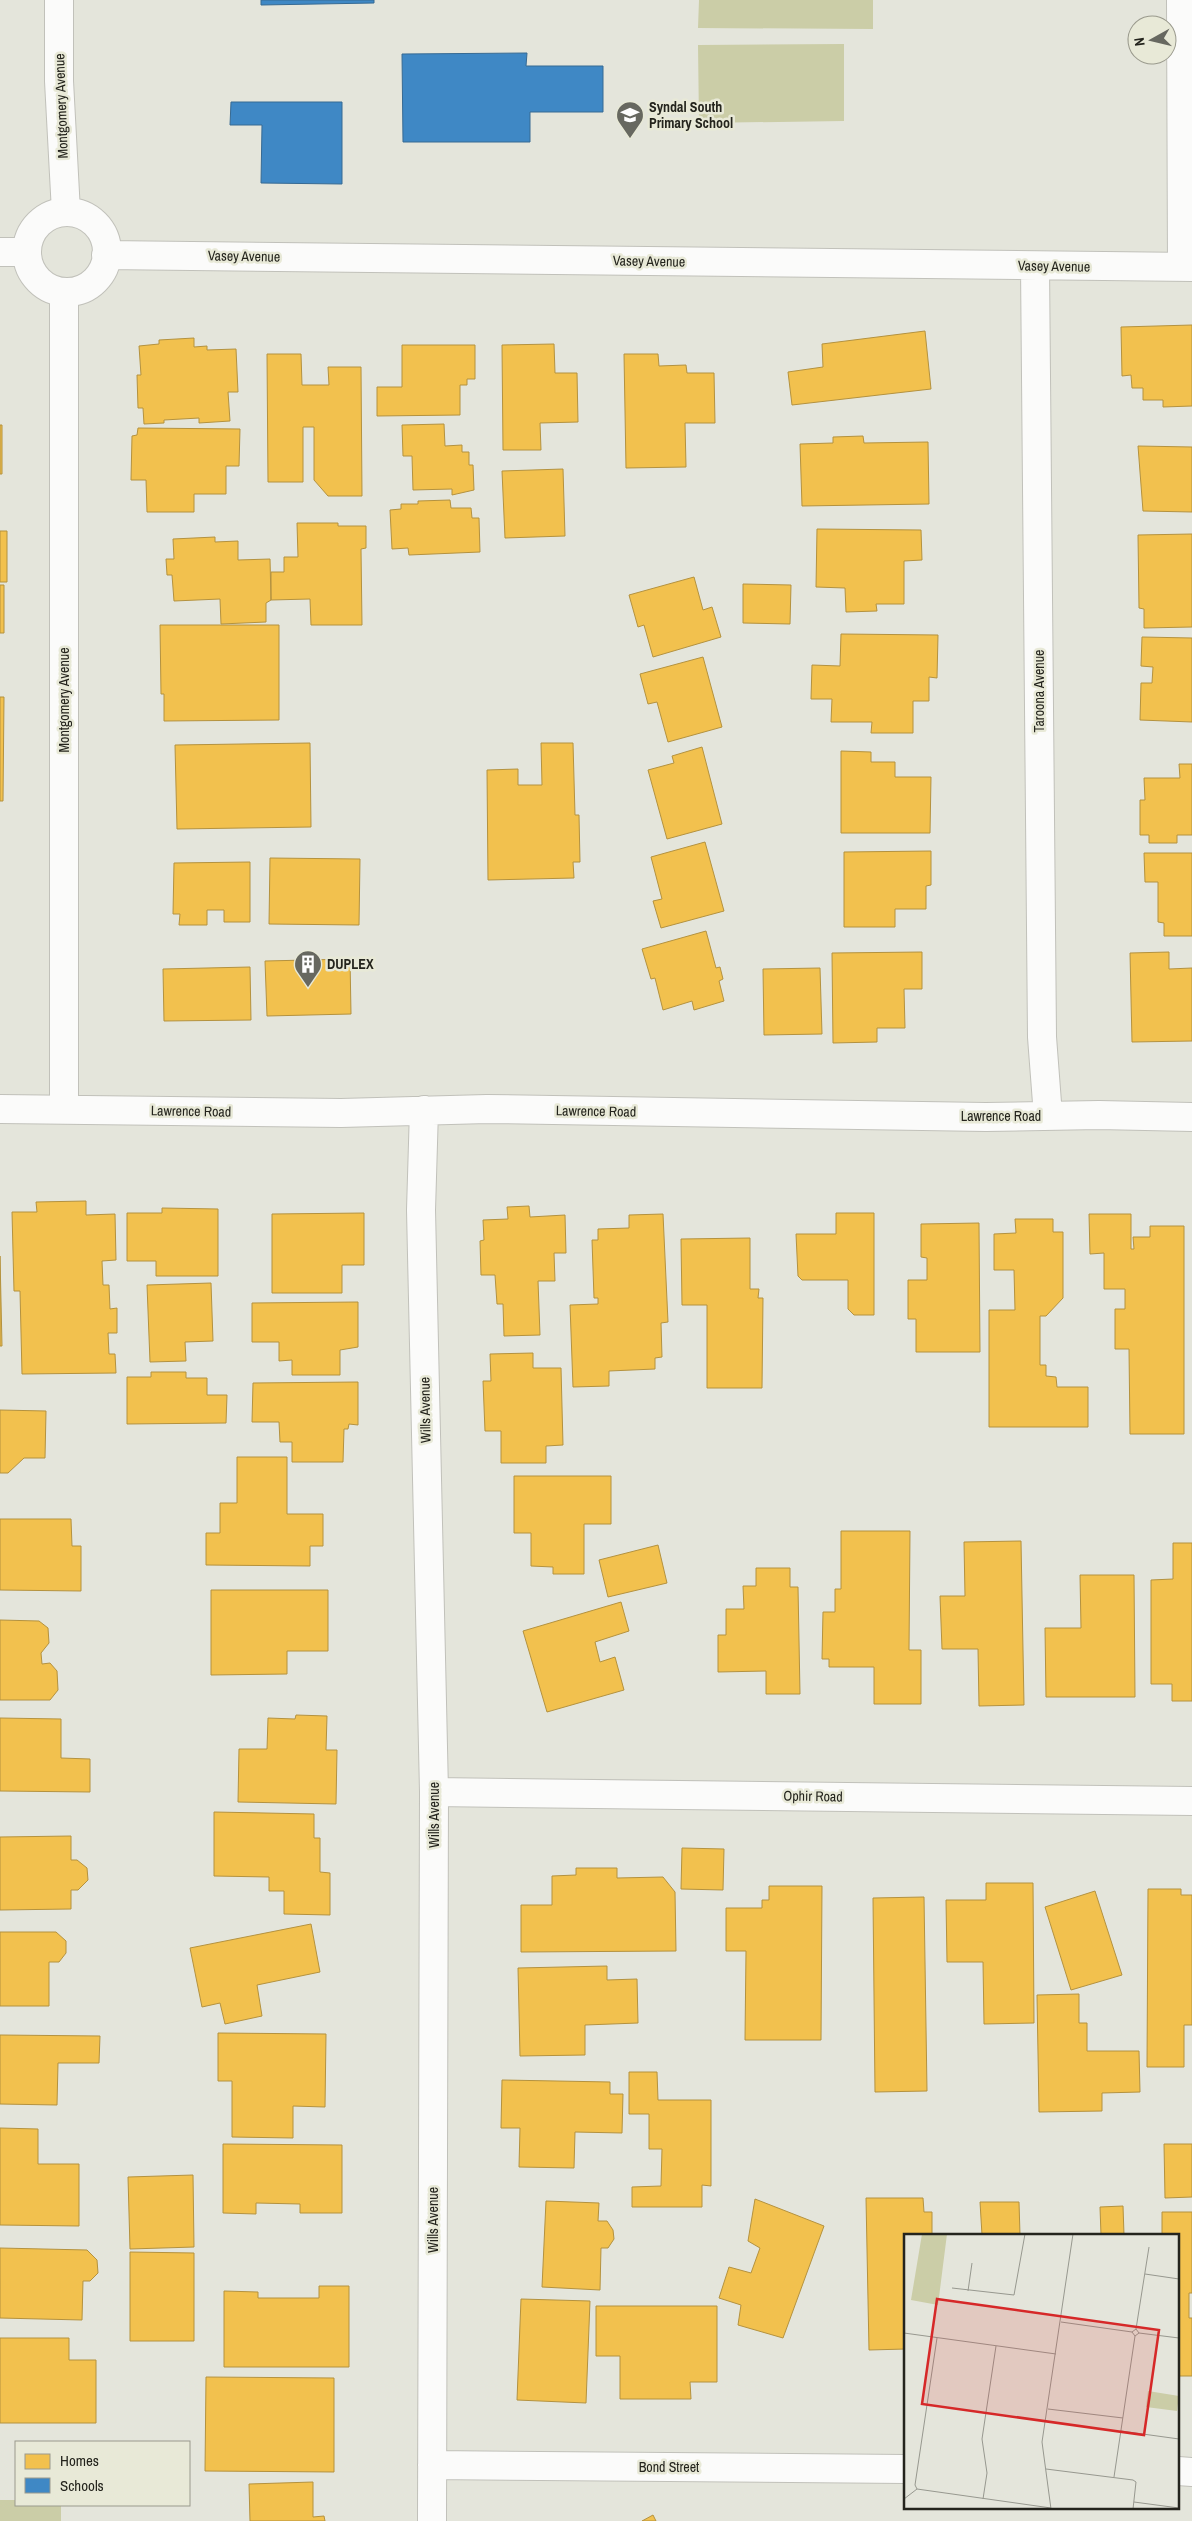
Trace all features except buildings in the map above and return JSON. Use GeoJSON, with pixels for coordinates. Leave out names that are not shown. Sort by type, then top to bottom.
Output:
{"type":"FeatureCollection","features":[{"type":"Feature","properties":{"kind":"street","name":"Montgomery Avenue"},"geometry":{"type":"LineString","coordinates":[[59,0],[59,81],[66,212]]}},
{"type":"Feature","properties":{"kind":"street"},"geometry":{"type":"LineString","coordinates":[[1181,0],[1187,267]]}},
{"type":"Feature","properties":{"kind":"street"},"geometry":{"type":"LineString","coordinates":[[66,212],[80,214],[92,222],[101,232],[106,255],[103,268],[96,280],[85,288],[64,292],[50,289],[39,281],[13,252],[29,238],[36,226],[46,218],[66,212]]}},
{"type":"Feature","properties":{"kind":"street","name":"Vasey Avenue"},"geometry":{"type":"LineString","coordinates":[[106,255],[1187,267]]}},
{"type":"Feature","properties":{"kind":"street","name":"Taroona Avenue"},"geometry":{"type":"LineString","coordinates":[[1035,266],[1042,1037],[1048,1116]]}},
{"type":"Feature","properties":{"kind":"street","name":"Montgomery Avenue"},"geometry":{"type":"LineString","coordinates":[[64,292],[64,1109]]}},
{"type":"Feature","properties":{"kind":"street","name":"Lawrence Road"},"geometry":{"type":"LineString","coordinates":[[0,1109],[341,1113],[424,1110],[1192,1117]]}},
{"type":"Feature","properties":{"kind":"street","name":"Wills Avenue"},"geometry":{"type":"LineString","coordinates":[[424,1110],[421,1220],[434,1792],[432,2521]]}},
{"type":"Feature","properties":{"kind":"street","name":"Ophir Road"},"geometry":{"type":"LineString","coordinates":[[434,1792],[1192,1801]]}},
{"type":"Feature","properties":{"kind":"street","name":"Bond Street"},"geometry":{"type":"LineString","coordinates":[[432,2465],[904,2469]]}},
{"type":"Feature","properties":{"kind":"green space"},"geometry":{"type":"Polygon","coordinates":[[[699,0],[873,0],[873,29],[698,28],[699,0]]]}},
{"type":"Feature","properties":{"kind":"green space"},"geometry":{"type":"Polygon","coordinates":[[[844,44],[844,121],[699,123],[698,45],[844,44]]]}},
{"type":"Feature","properties":{"kind":"green space"},"geometry":{"type":"Polygon","coordinates":[[[0,2500],[15,2500],[15,2506],[61,2506],[61,2521],[0,2521],[0,2500]]]}},
{"type":"Feature","properties":{"kind":"place","name":"Syndal South Primary School"},"geometry":{"type":"Point","coordinates":[630,139]}},
{"type":"Feature","properties":{"kind":"place","name":"DUPLEX"},"geometry":{"type":"Point","coordinates":[308,988]}}]}
